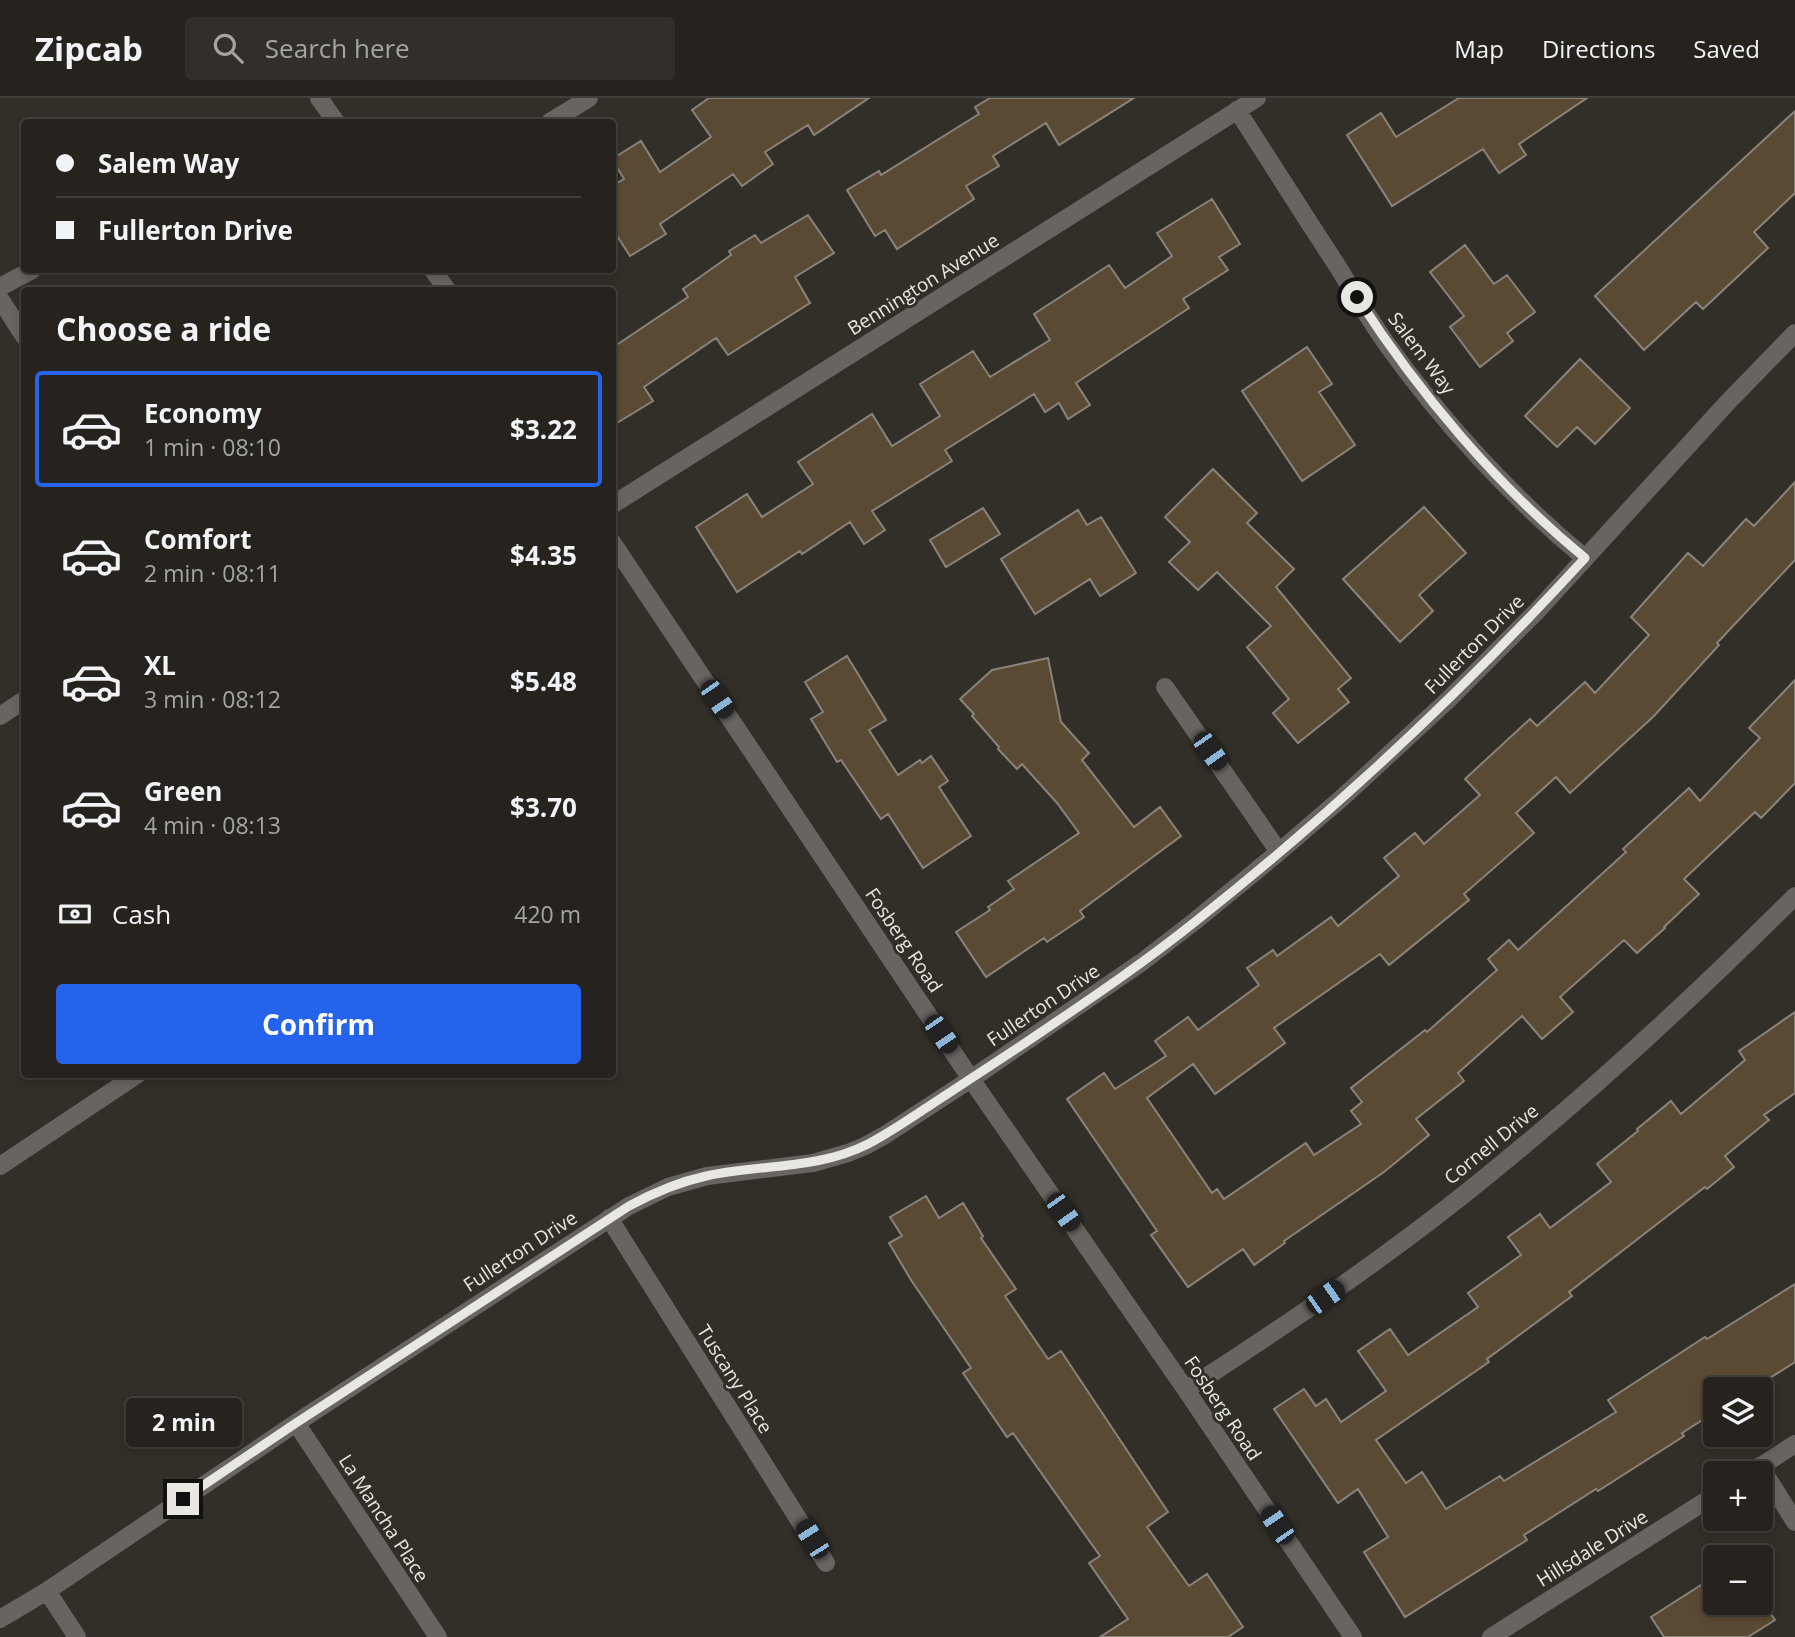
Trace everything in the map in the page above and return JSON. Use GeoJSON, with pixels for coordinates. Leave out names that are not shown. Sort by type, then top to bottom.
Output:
{"type":"FeatureCollection","features":[{"type":"Feature","properties":{"kind":"street"},"geometry":{"type":"LineString","coordinates":[[319,98],[334,119]]}},
{"type":"Feature","properties":{"kind":"street"},"geometry":{"type":"LineString","coordinates":[[555,119],[589,98]]}},
{"type":"Feature","properties":{"kind":"street","name":"Bennington Avenue"},"geometry":{"type":"LineString","coordinates":[[616,502],[1256,98]]}},
{"type":"Feature","properties":{"kind":"street","name":"Salem Way"},"geometry":{"type":"LineString","coordinates":[[1237,110],[1385,342],[1416,383],[1509,487],[1558,536],[1585,558]]}},
{"type":"Feature","properties":{"kind":"street"},"geometry":{"type":"LineString","coordinates":[[0,287],[26,273]]}},
{"type":"Feature","properties":{"kind":"street"},"geometry":{"type":"LineString","coordinates":[[0,299],[21,332]]}},
{"type":"Feature","properties":{"kind":"street","name":"Fullerton Drive"},"geometry":{"type":"LineString","coordinates":[[0,1619],[47,1591],[609,1217],[668,1187],[707,1176],[813,1163],[848,1153],[885,1135],[1142,962],[1279,852],[1450,699],[1537,611],[1727,403],[1795,333]]}},
{"type":"Feature","properties":{"kind":"street","name":"Fosberg Road"},"geometry":{"type":"LineString","coordinates":[[616,548],[971,1079],[1353,1637]]}},
{"type":"Feature","properties":{"kind":"street"},"geometry":{"type":"LineString","coordinates":[[1165,687],[1279,852]]}},
{"type":"Feature","properties":{"kind":"street"},"geometry":{"type":"LineString","coordinates":[[0,716],[21,702]]}},
{"type":"Feature","properties":{"kind":"street","name":"Cornell Drive"},"geometry":{"type":"LineString","coordinates":[[1186,1390],[1306,1311],[1402,1243],[1493,1172],[1572,1105],[1727,964],[1795,896]]}},
{"type":"Feature","properties":{"kind":"street"},"geometry":{"type":"LineString","coordinates":[[0,1166],[132,1078]]}},
{"type":"Feature","properties":{"kind":"street","name":"Tuscany Place"},"geometry":{"type":"LineString","coordinates":[[609,1217],[826,1563]]}},
{"type":"Feature","properties":{"kind":"street","name":"La Mancha Place"},"geometry":{"type":"LineString","coordinates":[[296,1423],[438,1637]]}},
{"type":"Feature","properties":{"kind":"street"},"geometry":{"type":"LineString","coordinates":[[1768,1461],[1795,1444]]}},
{"type":"Feature","properties":{"kind":"street"},"geometry":{"type":"LineString","coordinates":[[1773,1494],[1795,1522]]}},
{"type":"Feature","properties":{"kind":"street","name":"Hillsdale Drive"},"geometry":{"type":"LineString","coordinates":[[1491,1637],[1703,1503]]}},
{"type":"Feature","properties":{"kind":"street"},"geometry":{"type":"LineString","coordinates":[[47,1591],[77,1637]]}},
{"type":"Feature","properties":{"kind":"building"},"geometry":{"type":"Polygon","coordinates":[[[709,98],[869,98],[814,135],[808,125],[765,152],[773,164],[742,186],[733,174],[660,224],[666,234],[630,256],[616,234],[616,184],[624,179],[616,166],[616,157],[641,141],[660,172],[711,137],[692,110],[709,98]]]}},
{"type":"Feature","properties":{"kind":"building"},"geometry":{"type":"Polygon","coordinates":[[[990,98],[1134,98],[1059,145],[1046,123],[993,156],[999,166],[966,186],[974,199],[897,249],[885,230],[875,236],[847,190],[879,171],[881,175],[979,114],[975,107],[990,98]]]}},
{"type":"Feature","properties":{"kind":"building"},"geometry":{"type":"Polygon","coordinates":[[[1459,98],[1587,98],[1519,144],[1526,155],[1499,173],[1483,149],[1392,206],[1347,135],[1381,113],[1396,137],[1459,98]]]}},
{"type":"Feature","properties":{"kind":"building"},"geometry":{"type":"Polygon","coordinates":[[[1795,111],[1795,193],[1754,232],[1768,248],[1703,309],[1696,302],[1644,350],[1595,296],[1795,111]]]}},
{"type":"Feature","properties":{"kind":"building"},"geometry":{"type":"Polygon","coordinates":[[[1212,199],[1240,244],[1219,257],[1228,270],[1183,299],[1189,308],[1076,383],[1090,405],[1068,419],[1059,403],[1045,412],[1034,394],[945,450],[952,461],[872,511],[885,530],[864,544],[850,522],[737,592],[696,527],[747,494],[762,517],[813,484],[798,462],[872,414],[892,446],[940,416],[920,384],[973,351],[990,377],[1050,340],[1034,314],[1109,265],[1125,288],[1172,256],[1157,233],[1212,199]]]}},
{"type":"Feature","properties":{"kind":"building"},"geometry":{"type":"Polygon","coordinates":[[[808,215],[834,253],[795,277],[810,303],[728,355],[716,338],[644,387],[653,401],[616,424],[616,345],[688,297],[683,289],[731,255],[729,251],[755,235],[761,243],[808,215]]]}},
{"type":"Feature","properties":{"kind":"building"},"geometry":{"type":"Polygon","coordinates":[[[1465,245],[1494,284],[1507,275],[1535,312],[1507,333],[1513,341],[1480,367],[1450,327],[1464,316],[1430,272],[1465,245]]]}},
{"type":"Feature","properties":{"kind":"building"},"geometry":{"type":"Polygon","coordinates":[[[1307,347],[1332,384],[1319,392],[1355,445],[1302,481],[1242,391],[1307,347]]]}},
{"type":"Feature","properties":{"kind":"building"},"geometry":{"type":"Polygon","coordinates":[[[1580,359],[1630,408],[1595,444],[1577,427],[1557,447],[1525,416],[1580,359]]]}},
{"type":"Feature","properties":{"kind":"building"},"geometry":{"type":"Polygon","coordinates":[[[1213,469],[1257,513],[1247,523],[1294,569],[1276,587],[1351,678],[1338,689],[1349,702],[1298,743],[1273,713],[1289,699],[1247,647],[1271,626],[1217,572],[1198,590],[1169,562],[1190,542],[1165,517],[1213,469]]]}},
{"type":"Feature","properties":{"kind":"building"},"geometry":{"type":"Polygon","coordinates":[[[1795,482],[1795,560],[1717,643],[1719,645],[1654,716],[1570,793],[1556,777],[1516,813],[1534,833],[1464,894],[1469,900],[1389,965],[1380,954],[1274,1028],[1285,1043],[1215,1094],[1193,1064],[1147,1098],[1212,1193],[1217,1189],[1224,1199],[1306,1143],[1314,1155],[1361,1124],[1351,1111],[1362,1102],[1351,1088],[1425,1030],[1427,1032],[1497,970],[1488,959],[1509,940],[1518,950],[1626,852],[1623,849],[1689,788],[1700,801],[1760,738],[1749,728],[1795,680],[1795,783],[1761,818],[1755,812],[1684,879],[1699,894],[1665,928],[1637,953],[1624,940],[1560,997],[1573,1012],[1542,1039],[1522,1016],[1458,1073],[1464,1081],[1416,1119],[1429,1135],[1384,1172],[1254,1265],[1243,1249],[1188,1287],[1151,1235],[1157,1231],[1067,1099],[1104,1073],[1115,1089],[1166,1056],[1155,1041],[1188,1017],[1198,1030],[1259,985],[1247,968],[1273,950],[1277,956],[1331,917],[1338,926],[1399,876],[1384,858],[1415,833],[1424,844],[1480,795],[1465,779],[1530,719],[1537,726],[1585,682],[1595,693],[1649,635],[1631,617],[1688,553],[1703,566],[1746,519],[1754,526],[1795,482]]]}},
{"type":"Feature","properties":{"kind":"building"},"geometry":{"type":"Polygon","coordinates":[[[1424,507],[1466,553],[1419,595],[1433,611],[1400,642],[1343,579],[1424,507]]]}},
{"type":"Feature","properties":{"kind":"building"},"geometry":{"type":"Polygon","coordinates":[[[983,508],[1000,534],[946,567],[930,540],[983,508]]]}},
{"type":"Feature","properties":{"kind":"building"},"geometry":{"type":"Polygon","coordinates":[[[1078,510],[1087,525],[1101,517],[1136,573],[1100,596],[1090,579],[1035,614],[1001,559],[1078,510]]]}},
{"type":"Feature","properties":{"kind":"building"},"geometry":{"type":"Polygon","coordinates":[[[847,656],[886,720],[869,730],[898,775],[931,756],[948,781],[939,787],[971,836],[923,868],[888,814],[881,819],[841,760],[837,762],[811,719],[823,712],[805,682],[847,656]]]}},
{"type":"Feature","properties":{"kind":"building"},"geometry":{"type":"Polygon","coordinates":[[[1048,658],[1061,722],[1089,753],[1082,760],[1134,827],[1160,807],[1181,836],[1080,911],[1084,917],[1047,942],[1044,938],[986,977],[956,932],[990,910],[988,907],[1014,889],[1008,881],[1079,833],[1057,803],[1022,764],[1017,769],[998,749],[960,699],[992,670],[1048,658]]]}},
{"type":"Feature","properties":{"kind":"building"},"geometry":{"type":"Polygon","coordinates":[[[1795,1012],[1795,1093],[1764,1115],[1769,1120],[1725,1156],[1734,1167],[1569,1292],[1572,1296],[1487,1359],[1489,1362],[1376,1440],[1406,1483],[1422,1472],[1446,1509],[1500,1476],[1504,1481],[1616,1412],[1608,1400],[1705,1337],[1707,1339],[1795,1284],[1795,1362],[1771,1377],[1703,1377],[1703,1420],[1682,1433],[1684,1436],[1524,1535],[1527,1540],[1405,1617],[1364,1552],[1388,1537],[1358,1489],[1338,1503],[1274,1409],[1304,1389],[1316,1406],[1326,1399],[1341,1422],[1386,1391],[1358,1351],[1390,1329],[1408,1355],[1478,1307],[1468,1293],[1521,1255],[1508,1237],[1540,1214],[1550,1228],[1611,1182],[1597,1164],[1671,1101],[1681,1114],[1745,1060],[1739,1051],[1795,1012]]]}},
{"type":"Feature","properties":{"kind":"building"},"geometry":{"type":"Polygon","coordinates":[[[926,1196],[939,1218],[963,1203],[983,1236],[981,1238],[1016,1289],[1005,1296],[1048,1359],[1061,1351],[1168,1512],[1147,1527],[1189,1586],[1207,1574],[1243,1627],[1228,1637],[1100,1637],[1128,1619],[1089,1563],[1100,1556],[1013,1433],[1007,1437],[963,1373],[971,1368],[889,1243],[902,1236],[890,1217],[926,1196]]]}},
{"type":"Feature","properties":{"kind":"building"},"geometry":{"type":"Polygon","coordinates":[[[1703,1584],[1703,1615],[1772,1615],[1775,1620],[1748,1637],[1664,1637],[1651,1617],[1703,1584]]]}},
{"type":"Feature","properties":{"kind":"route"},"geometry":{"type":"LineString","coordinates":[[183,1499],[629,1206],[668,1187],[707,1176],[813,1163],[848,1153],[885,1135],[971,1079],[1142,962],[1279,852],[1450,699],[1537,611],[1585,558],[1558,536],[1509,487],[1447,420],[1385,342],[1357,297]]}}]}
